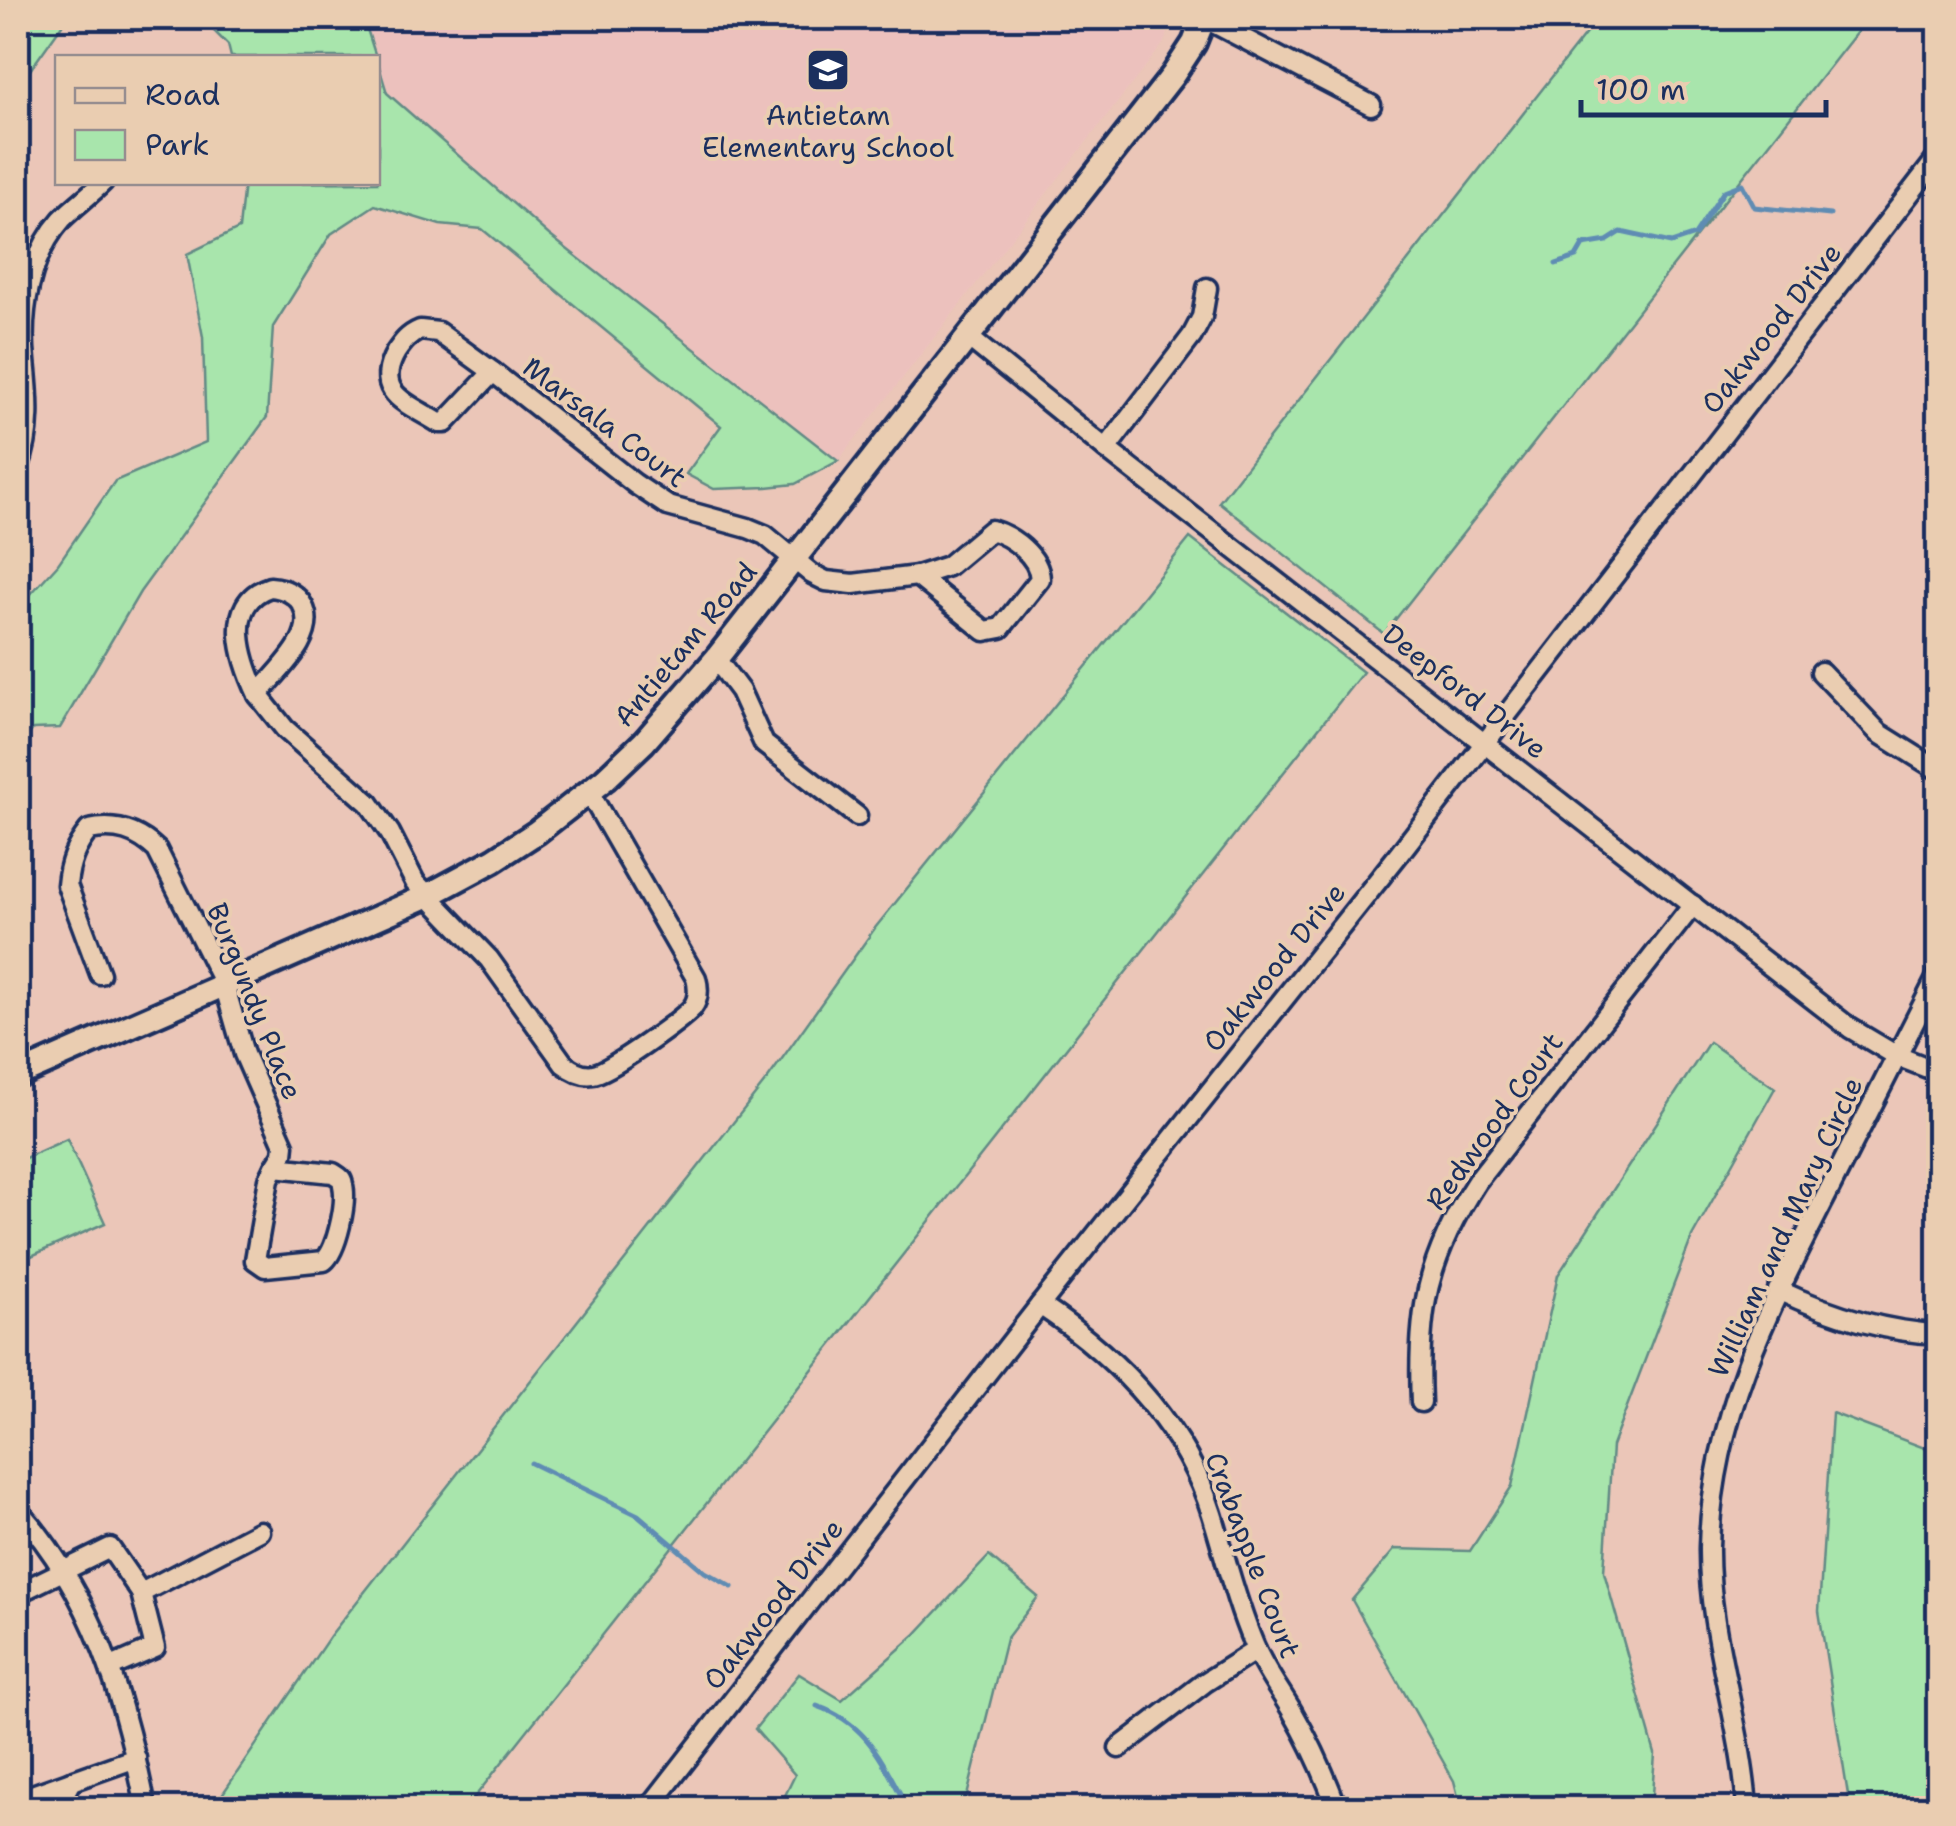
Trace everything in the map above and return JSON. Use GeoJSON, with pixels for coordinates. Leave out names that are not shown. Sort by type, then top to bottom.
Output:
{"type":"FeatureCollection","features":[{"type":"Feature","properties":{"kind":"street"},"geometry":{"type":"LineString","coordinates":[[1204,18],[1371,105]]}},
{"type":"Feature","properties":{"kind":"street","name":"Antietam Road"},"geometry":{"type":"LineString","coordinates":[[18,1075],[427,896],[494,860],[589,792],[644,742],[716,659],[1173,75],[1194,43],[1204,18]]}},
{"type":"Feature","properties":{"kind":"street","name":"Oakwood Drive"},"geometry":{"type":"LineString","coordinates":[[649,1808],[1938,157]]}},
{"type":"Feature","properties":{"kind":"street"},"geometry":{"type":"LineString","coordinates":[[18,468],[30,412],[24,354],[27,293],[46,243],[61,220],[100,185]]}},
{"type":"Feature","properties":{"kind":"street"},"geometry":{"type":"LineString","coordinates":[[1106,449],[1192,336],[1202,317],[1207,288]]}},
{"type":"Feature","properties":{"kind":"street","name":"Marsala Court"},"geometry":{"type":"LineString","coordinates":[[493,372],[449,420],[439,423],[398,397],[387,381],[386,370],[403,341],[412,333],[430,330],[493,372],[654,498],[687,514],[748,528],[795,558],[812,574],[841,584],[917,576],[948,566],[991,530],[1000,532],[1032,556],[1040,571],[1036,587],[1001,628],[984,631],[917,576]]}},
{"type":"Feature","properties":{"kind":"street","name":"Deepford Drive"},"geometry":{"type":"LineString","coordinates":[[968,337],[1106,449],[1850,1028],[1897,1056],[1938,1072]]}},
{"type":"Feature","properties":{"kind":"street"},"geometry":{"type":"LineString","coordinates":[[258,695],[306,634],[306,612],[298,598],[278,588],[259,591],[249,602],[239,632],[246,671],[258,695],[285,730],[369,803],[384,823],[414,882],[488,959],[564,1064],[582,1074],[609,1069],[691,1009],[698,988],[696,978],[589,792]]}},
{"type":"Feature","properties":{"kind":"street"},"geometry":{"type":"LineString","coordinates":[[716,659],[740,692],[764,744],[856,816]]}},
{"type":"Feature","properties":{"kind":"street"},"geometry":{"type":"LineString","coordinates":[[1820,672],[1879,734],[1938,770]]}},
{"type":"Feature","properties":{"kind":"street","name":"Burgundy Place"},"geometry":{"type":"LineString","coordinates":[[100,974],[67,885],[68,871],[89,830],[115,828],[143,837],[157,850],[224,984],[244,1054],[284,1144],[284,1154],[275,1167],[269,1180],[255,1260],[265,1268],[324,1261],[336,1246],[344,1190],[340,1178],[333,1173],[275,1167]]}},
{"type":"Feature","properties":{"kind":"street","name":"Redwood Court"},"geometry":{"type":"LineString","coordinates":[[1421,1402],[1424,1301],[1440,1246],[1456,1212],[1693,905]]}},
{"type":"Feature","properties":{"kind":"street","name":"William and Mary Circle"},"geometry":{"type":"LineString","coordinates":[[1746,1808],[1739,1740],[1718,1650],[1711,1594],[1711,1506],[1727,1420],[1744,1368],[1778,1290],[1938,975]]}},
{"type":"Feature","properties":{"kind":"street"},"geometry":{"type":"LineString","coordinates":[[1778,1290],[1850,1319],[1895,1330],[1938,1334]]}},
{"type":"Feature","properties":{"kind":"street","name":"Crabapple Court"},"geometry":{"type":"LineString","coordinates":[[1040,1305],[1104,1352],[1131,1380],[1182,1450],[1212,1514],[1232,1590],[1256,1650],[1316,1757],[1336,1808]]}},
{"type":"Feature","properties":{"kind":"street"},"geometry":{"type":"LineString","coordinates":[[18,1510],[64,1571],[111,1667],[146,1808]]}},
{"type":"Feature","properties":{"kind":"street"},"geometry":{"type":"LineString","coordinates":[[141,1593],[260,1531]]}},
{"type":"Feature","properties":{"kind":"street"},"geometry":{"type":"LineString","coordinates":[[18,1593],[110,1548],[141,1593],[155,1648],[111,1667]]}},
{"type":"Feature","properties":{"kind":"street"},"geometry":{"type":"LineString","coordinates":[[1119,1748],[1204,1683],[1256,1650]]}},
{"type":"Feature","properties":{"kind":"street"},"geometry":{"type":"LineString","coordinates":[[18,1800],[136,1758]]}},
{"type":"Feature","properties":{"kind":"street"},"geometry":{"type":"LineString","coordinates":[[57,1808],[71,1781]]}},
{"type":"Feature","properties":{"kind":"shaded area"},"geometry":{"type":"Polygon","coordinates":[[[369,18],[1175,18],[1163,44],[838,461],[549,235],[387,93],[380,55],[375,55],[367,29],[369,18]]]}},
{"type":"Feature","properties":{"kind":"green space"},"geometry":{"type":"Polygon","coordinates":[[[18,18],[67,18],[18,87],[18,18]]]}},
{"type":"Feature","properties":{"kind":"green space"},"geometry":{"type":"Polygon","coordinates":[[[201,18],[369,18],[367,29],[375,55],[230,55],[228,45],[201,18]]]}},
{"type":"Feature","properties":{"kind":"green space"},"geometry":{"type":"Polygon","coordinates":[[[1598,18],[1868,18],[1384,634],[1219,502],[1598,18]]]}},
{"type":"Feature","properties":{"kind":"green space"},"geometry":{"type":"Polygon","coordinates":[[[380,70],[387,93],[549,235],[838,461],[795,484],[767,487],[714,489],[686,474],[721,426],[482,229],[440,225],[375,205],[331,234],[273,327],[267,417],[140,592],[60,728],[33,729],[18,750],[18,608],[58,564],[115,481],[206,442],[203,337],[187,254],[239,229],[244,185],[380,185],[380,70]]]}},
{"type":"Feature","properties":{"kind":"green space"},"geometry":{"type":"Polygon","coordinates":[[[1190,538],[1363,672],[466,1808],[213,1808],[330,1636],[769,1077],[875,928],[1190,538]]]}},
{"type":"Feature","properties":{"kind":"green space"},"geometry":{"type":"Polygon","coordinates":[[[1709,1042],[1775,1088],[1692,1237],[1612,1446],[1604,1572],[1655,1754],[1651,1808],[1461,1808],[1454,1781],[1352,1600],[1395,1549],[1470,1551],[1512,1486],[1558,1275],[1709,1042]]]}},
{"type":"Feature","properties":{"kind":"green space"},"geometry":{"type":"Polygon","coordinates":[[[67,1139],[105,1223],[18,1262],[18,1161],[67,1139]]]}},
{"type":"Feature","properties":{"kind":"green space"},"geometry":{"type":"Polygon","coordinates":[[[1832,1413],[1938,1453],[1938,1808],[1850,1808],[1819,1611],[1832,1413]]]}},
{"type":"Feature","properties":{"kind":"green space"},"geometry":{"type":"Polygon","coordinates":[[[989,1556],[1038,1597],[1006,1639],[964,1808],[779,1808],[795,1775],[755,1729],[799,1674],[842,1700],[915,1635],[989,1556]]]}},
{"type":"Feature","properties":{"kind":"waterway"},"geometry":{"type":"LineString","coordinates":[[1556,264],[1576,257],[1583,245],[1607,241],[1621,232],[1671,243],[1695,235],[1724,191],[1742,184],[1754,207],[1830,215]]}},
{"type":"Feature","properties":{"kind":"waterway"},"geometry":{"type":"LineString","coordinates":[[531,1463],[638,1515],[705,1572],[732,1587]]}},
{"type":"Feature","properties":{"kind":"waterway"},"geometry":{"type":"LineString","coordinates":[[817,1706],[850,1723],[873,1747],[908,1808]]}},
{"type":"Feature","properties":{"kind":"place","name":"Antietam Elementary School"},"geometry":{"type":"Point","coordinates":[828,70]}}]}
